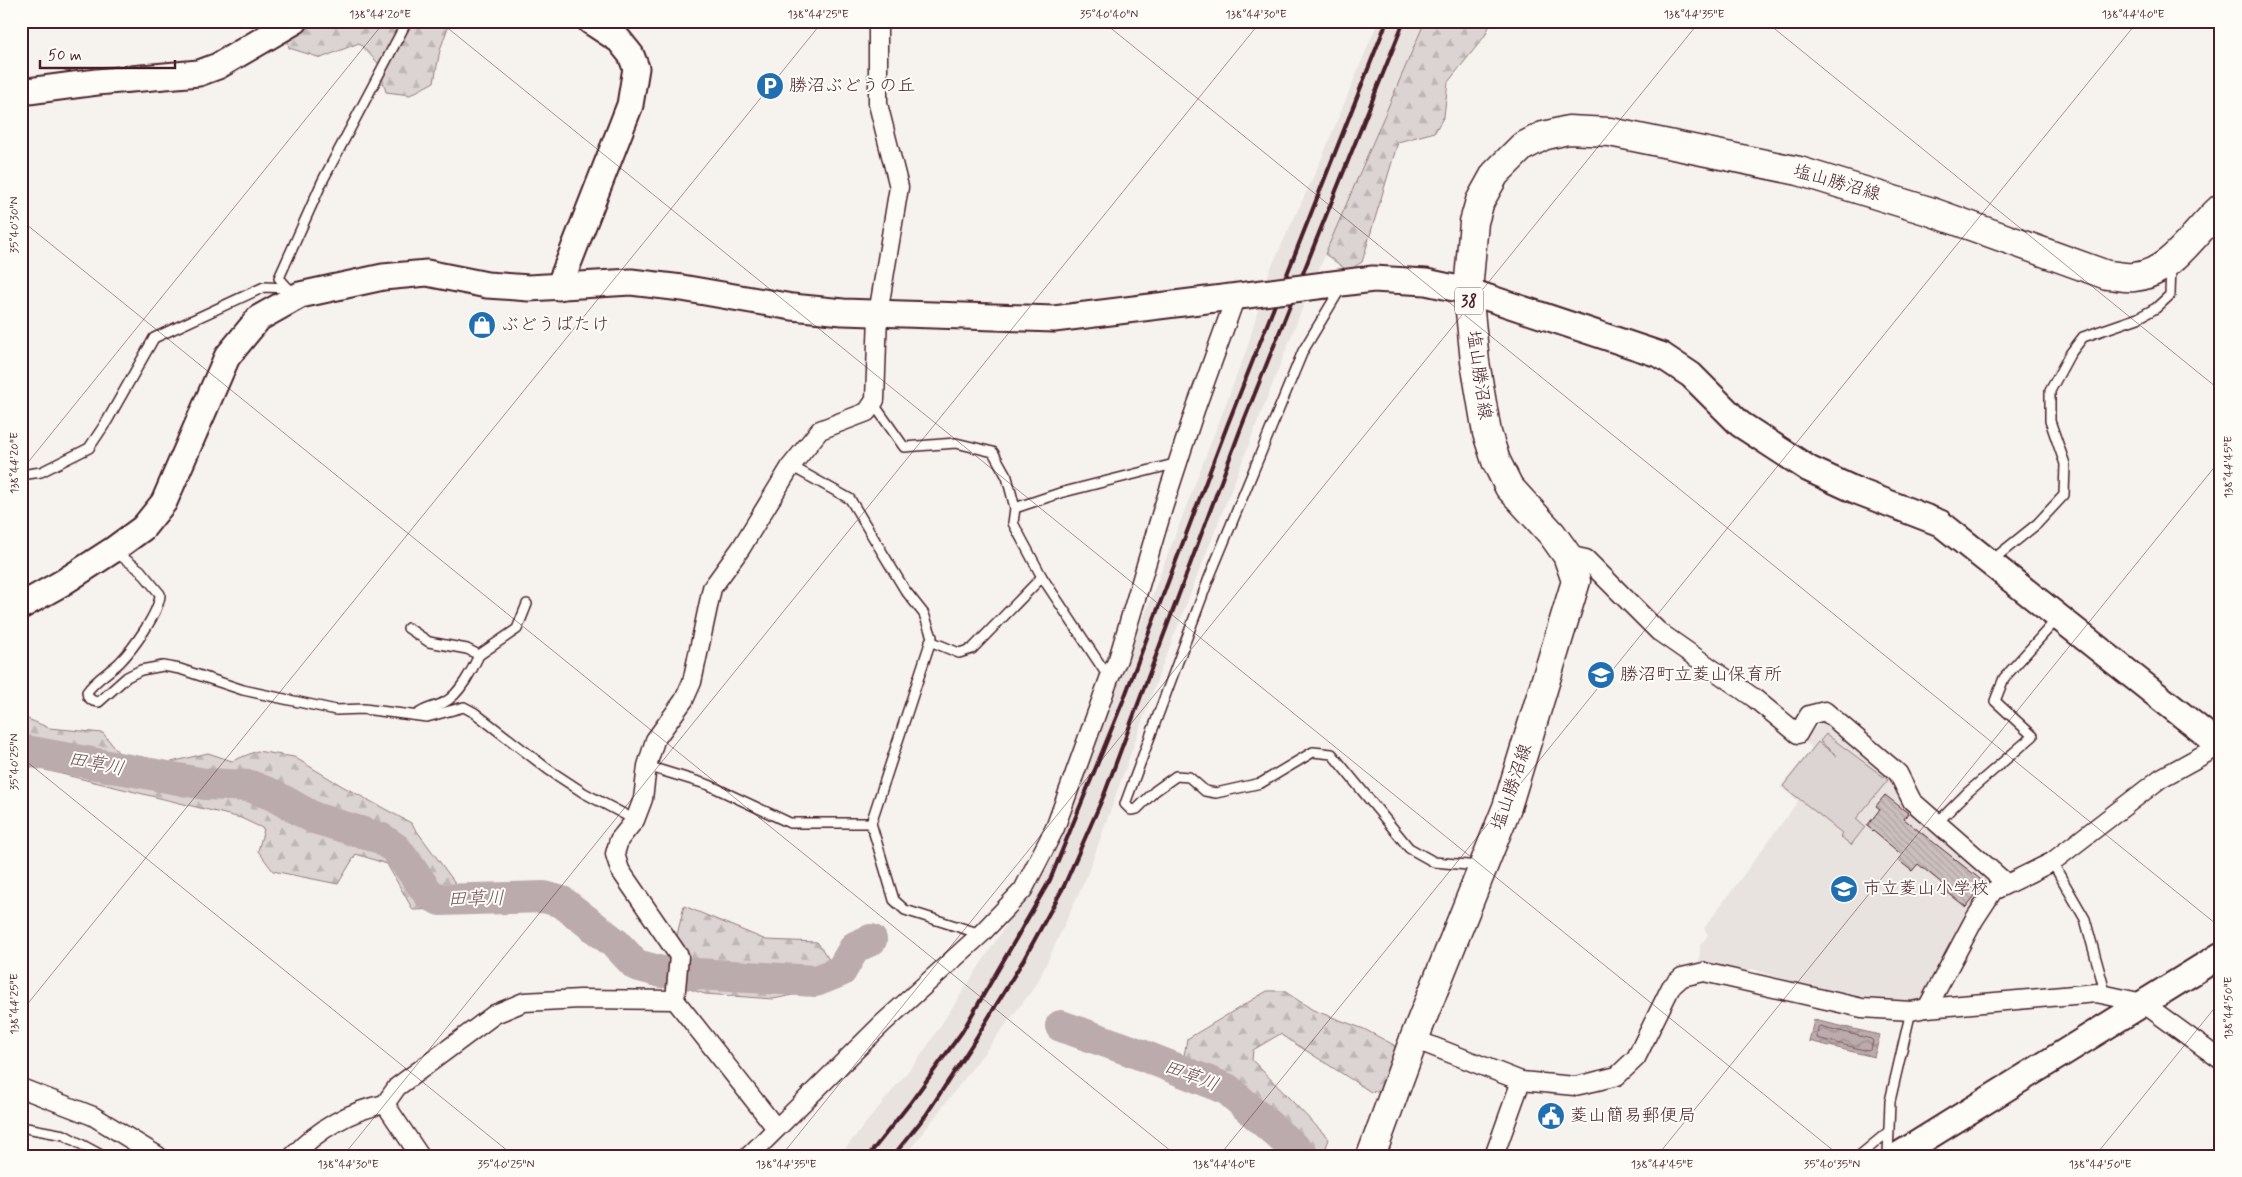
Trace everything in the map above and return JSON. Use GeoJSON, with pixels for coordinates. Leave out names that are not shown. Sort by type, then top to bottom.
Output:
{"type":"FeatureCollection","features":[{"type":"Feature","properties":{"kind":"main road","name":"塩山勝沼線"},"geometry":{"type":"LineString","coordinates":[[1371,1156],[1414,1040],[1507,807],[1576,581],[1567,555],[1552,534],[1509,487],[1496,461],[1487,433],[1475,362],[1468,292],[1474,222],[1480,201],[1495,174],[1522,147],[1543,136],[1568,130],[1610,132],[1799,170],[1932,212],[2107,275],[2134,277],[2156,271],[2170,260],[2220,209]]}},
{"type":"Feature","properties":{"kind":"street"},"geometry":{"type":"LineString","coordinates":[[21,92],[97,82],[199,73],[218,66],[295,21]]}},
{"type":"Feature","properties":{"kind":"street"},"geometry":{"type":"LineString","coordinates":[[559,286],[630,105],[636,68],[631,55],[619,40],[590,21]]}},
{"type":"Feature","properties":{"kind":"street"},"geometry":{"type":"LineString","coordinates":[[776,1128],[675,1000],[679,956],[620,870],[615,854],[619,840],[635,820],[643,799],[647,766],[655,740],[684,700],[692,682],[712,588],[742,548],[791,466],[820,430],[867,412],[873,403],[876,383],[878,314],[899,188],[878,104],[878,21]]}},
{"type":"Feature","properties":{"kind":"street"},"geometry":{"type":"LineString","coordinates":[[21,606],[62,584],[114,550],[143,528],[164,502],[227,357],[259,318],[294,291],[383,277],[427,273],[487,286],[529,288],[631,282],[682,288],[792,307],[878,314],[1054,319],[1373,279],[1426,282],[1468,292],[1661,355],[1691,375],[1740,424],[1809,469],[1857,491],[1940,523],[2221,746],[2161,778],[2052,862],[1993,891],[1919,1010]]}},
{"type":"Feature","properties":{"kind":"street"},"geometry":{"type":"LineString","coordinates":[[749,1156],[882,1024],[981,934],[1023,890],[1055,828],[1118,658],[1178,463],[1242,296]]}},
{"type":"Feature","properties":{"kind":"street"},"geometry":{"type":"LineString","coordinates":[[1567,555],[1586,559],[1658,632],[1754,698],[1798,734],[1809,715],[1825,711],[1898,773],[1912,801],[2006,884]]}},
{"type":"Feature","properties":{"kind":"street"},"geometry":{"type":"LineString","coordinates":[[1897,1155],[2221,955]]}},
{"type":"Feature","properties":{"kind":"street"},"geometry":{"type":"LineString","coordinates":[[1414,1040],[1521,1082],[1574,1086],[1617,1076],[1636,1058],[1671,987],[1682,977],[1704,972],[1862,1008],[1919,1010],[2096,993],[2143,1003],[2221,1060]]}},
{"type":"Feature","properties":{"kind":"street"},"geometry":{"type":"LineString","coordinates":[[293,1156],[304,1144],[337,1121],[367,1107],[385,1104],[398,1087],[495,1014],[524,1002],[580,999],[675,1000]]}},
{"type":"Feature","properties":{"kind":"street"},"geometry":{"type":"LineString","coordinates":[[1496,1155],[1521,1082]]}},
{"type":"Feature","properties":{"kind":"street"},"geometry":{"type":"LineString","coordinates":[[21,1088],[93,1116],[158,1156]]}},
{"type":"Feature","properties":{"kind":"street"},"geometry":{"type":"LineString","coordinates":[[385,1104],[420,1156]]}},
{"type":"Feature","properties":{"kind":"lane"},"geometry":{"type":"LineString","coordinates":[[294,291],[279,278],[323,180],[404,25],[409,21]]}},
{"type":"Feature","properties":{"kind":"lane"},"geometry":{"type":"LineString","coordinates":[[1991,562],[2037,524],[2064,494],[2065,464],[2050,422],[2050,391],[2070,354],[2083,337],[2138,318],[2156,308],[2170,295],[2170,260]]}},
{"type":"Feature","properties":{"kind":"lane"},"geometry":{"type":"LineString","coordinates":[[1335,283],[1303,352],[1209,578],[1126,804],[1131,810],[1137,809],[1155,791],[1176,776],[1189,777],[1205,790],[1216,793],[1261,783],[1313,752],[1332,754],[1409,848],[1434,862],[1483,867]]}},
{"type":"Feature","properties":{"kind":"lane"},"geometry":{"type":"LineString","coordinates":[[21,475],[41,472],[89,448],[154,338],[264,287],[294,291]]}},
{"type":"Feature","properties":{"kind":"lane"},"geometry":{"type":"LineString","coordinates":[[873,403],[904,447],[956,443],[993,452],[1007,477],[1015,508],[1013,523],[1042,576],[1109,678]]}},
{"type":"Feature","properties":{"kind":"lane"},"geometry":{"type":"LineString","coordinates":[[1015,508],[1060,492],[1178,463]]}},
{"type":"Feature","properties":{"kind":"lane"},"geometry":{"type":"LineString","coordinates":[[791,466],[850,499],[905,590],[924,614],[932,637],[871,823],[894,900],[905,910],[981,934]]}},
{"type":"Feature","properties":{"kind":"lane"},"geometry":{"type":"LineString","coordinates":[[114,550],[140,570],[160,594],[160,601],[143,632],[120,662],[91,686],[87,692],[88,697],[93,701],[99,702],[127,677],[141,670],[163,666],[243,690],[336,710],[364,709],[427,717],[464,707],[475,713],[584,793],[635,820]]}},
{"type":"Feature","properties":{"kind":"lane"},"geometry":{"type":"LineString","coordinates":[[930,641],[959,653],[972,649],[1042,576]]}},
{"type":"Feature","properties":{"kind":"lane"},"geometry":{"type":"LineString","coordinates":[[417,715],[428,707],[449,700],[473,670],[479,655],[517,629],[526,604]]}},
{"type":"Feature","properties":{"kind":"lane"},"geometry":{"type":"LineString","coordinates":[[1936,824],[1968,792],[2033,736],[1995,701],[2004,678],[2059,617]]}},
{"type":"Feature","properties":{"kind":"lane"},"geometry":{"type":"LineString","coordinates":[[408,628],[429,642],[467,649],[479,655]]}},
{"type":"Feature","properties":{"kind":"lane"},"geometry":{"type":"LineString","coordinates":[[647,766],[709,786],[790,823],[871,823]]}},
{"type":"Feature","properties":{"kind":"lane"},"geometry":{"type":"LineString","coordinates":[[2052,862],[2085,919],[2106,995]]}},
{"type":"Feature","properties":{"kind":"lane"},"geometry":{"type":"LineString","coordinates":[[1897,1155],[1888,1132],[1890,1101],[1919,1010]]}},
{"type":"Feature","properties":{"kind":"lane"},"geometry":{"type":"LineString","coordinates":[[21,1127],[64,1135],[103,1156]]}},
{"type":"Feature","properties":{"kind":"lane"},"geometry":{"type":"LineString","coordinates":[[1859,1156],[1888,1132]]}},
{"type":"Feature","properties":{"kind":"shaded area"},"geometry":{"type":"Polygon","coordinates":[[[1378,21],[1425,21],[1300,314],[1161,669],[1087,876],[1037,984],[905,1156],[839,1156],[922,1054],[1041,871],[1088,762],[1246,351],[1269,272],[1321,160],[1378,21]]]}},
{"type":"Feature","properties":{"kind":"shaded area"},"geometry":{"type":"Polygon","coordinates":[[[1827,720],[1893,773],[1898,796],[1987,880],[1988,889],[1921,999],[1891,1007],[1888,1002],[1798,985],[1753,969],[1738,972],[1699,964],[1700,945],[1708,935],[1704,928],[1798,801],[1780,787],[1812,748],[1804,741],[1820,722],[1827,720]]]}},
{"type":"Feature","properties":{"kind":"green space"},"geometry":{"type":"Polygon","coordinates":[[[318,21],[450,21],[440,50],[434,82],[410,95],[386,92],[378,63],[359,43],[321,58],[289,48],[287,36],[318,21]]]}},
{"type":"Feature","properties":{"kind":"green space"},"geometry":{"type":"Polygon","coordinates":[[[1425,21],[1492,21],[1484,37],[1448,82],[1444,116],[1435,132],[1398,142],[1362,262],[1348,271],[1325,254],[1425,21]]]}},
{"type":"Feature","properties":{"kind":"green space"},"geometry":{"type":"Polygon","coordinates":[[[21,716],[49,728],[103,733],[121,756],[155,766],[208,753],[232,761],[257,751],[294,757],[342,786],[411,823],[456,884],[446,909],[413,910],[387,864],[356,854],[338,884],[273,871],[258,851],[264,829],[241,818],[21,764],[21,716]]]}},
{"type":"Feature","properties":{"kind":"green space"},"geometry":{"type":"Polygon","coordinates":[[[1826,734],[1888,780],[1856,819],[1865,827],[1851,845],[1840,836],[1842,833],[1783,786],[1818,742],[1837,756],[1820,741],[1826,734]]]}},
{"type":"Feature","properties":{"kind":"green space"},"geometry":{"type":"Polygon","coordinates":[[[684,906],[766,940],[817,942],[828,958],[830,968],[808,992],[773,999],[705,994],[686,988],[688,956],[676,939],[684,906]]]}},
{"type":"Feature","properties":{"kind":"green space"},"geometry":{"type":"Polygon","coordinates":[[[1267,991],[1284,991],[1313,1010],[1364,1029],[1394,1045],[1399,1057],[1388,1090],[1371,1092],[1280,1034],[1253,1050],[1252,1060],[1329,1139],[1323,1156],[1279,1156],[1257,1134],[1207,1075],[1183,1061],[1187,1039],[1267,991]]]}},
{"type":"Feature","properties":{"kind":"water"},"geometry":{"type":"Polygon","coordinates":[[[1814,1020],[1880,1035],[1874,1057],[1809,1041],[1814,1020]]]}},
{"type":"Feature","properties":{"kind":"building"},"geometry":{"type":"Polygon","coordinates":[[[1885,795],[1908,813],[1904,819],[1985,883],[1966,907],[1947,892],[1949,889],[1918,864],[1912,871],[1898,860],[1902,855],[1867,826],[1880,809],[1876,806],[1885,795]]]}},
{"type":"Feature","properties":{"kind":"waterway","name":"田草川"},"geometry":{"type":"LineString","coordinates":[[21,750],[205,784],[250,786],[273,795],[314,818],[380,838],[396,849],[429,894],[440,900],[544,897],[562,902],[616,944],[636,965],[662,972],[816,981],[841,971],[855,947],[871,940]]}},
{"type":"Feature","properties":{"kind":"waterway","name":"田草川"},"geometry":{"type":"LineString","coordinates":[[1061,1026],[1129,1050],[1227,1089],[1303,1156]]}},
{"type":"Feature","properties":{"kind":"railway"},"geometry":{"type":"LineString","coordinates":[[868,1156],[911,1102],[962,1032],[1050,880],[1123,701],[1227,426],[1387,21]]}},
{"type":"Feature","properties":{"kind":"railway"},"geometry":{"type":"LineString","coordinates":[[893,1156],[926,1115],[973,1043],[1024,959],[1064,886],[1104,795],[1241,428],[1404,21]]}},
{"type":"Feature","properties":{"kind":"place","name":"勝沼ぶどうの丘"},"geometry":{"type":"Point","coordinates":[770,86]}},
{"type":"Feature","properties":{"kind":"place","name":"ぶどうばたけ"},"geometry":{"type":"Point","coordinates":[482,325]}},
{"type":"Feature","properties":{"kind":"place","name":"勝沼町立菱山保育所"},"geometry":{"type":"Point","coordinates":[1601,675]}},
{"type":"Feature","properties":{"kind":"place","name":"市立菱山小学校"},"geometry":{"type":"Point","coordinates":[1844,889]}},
{"type":"Feature","properties":{"kind":"place","name":"菱山簡易郵便局"},"geometry":{"type":"Point","coordinates":[1551,1116]}}]}
